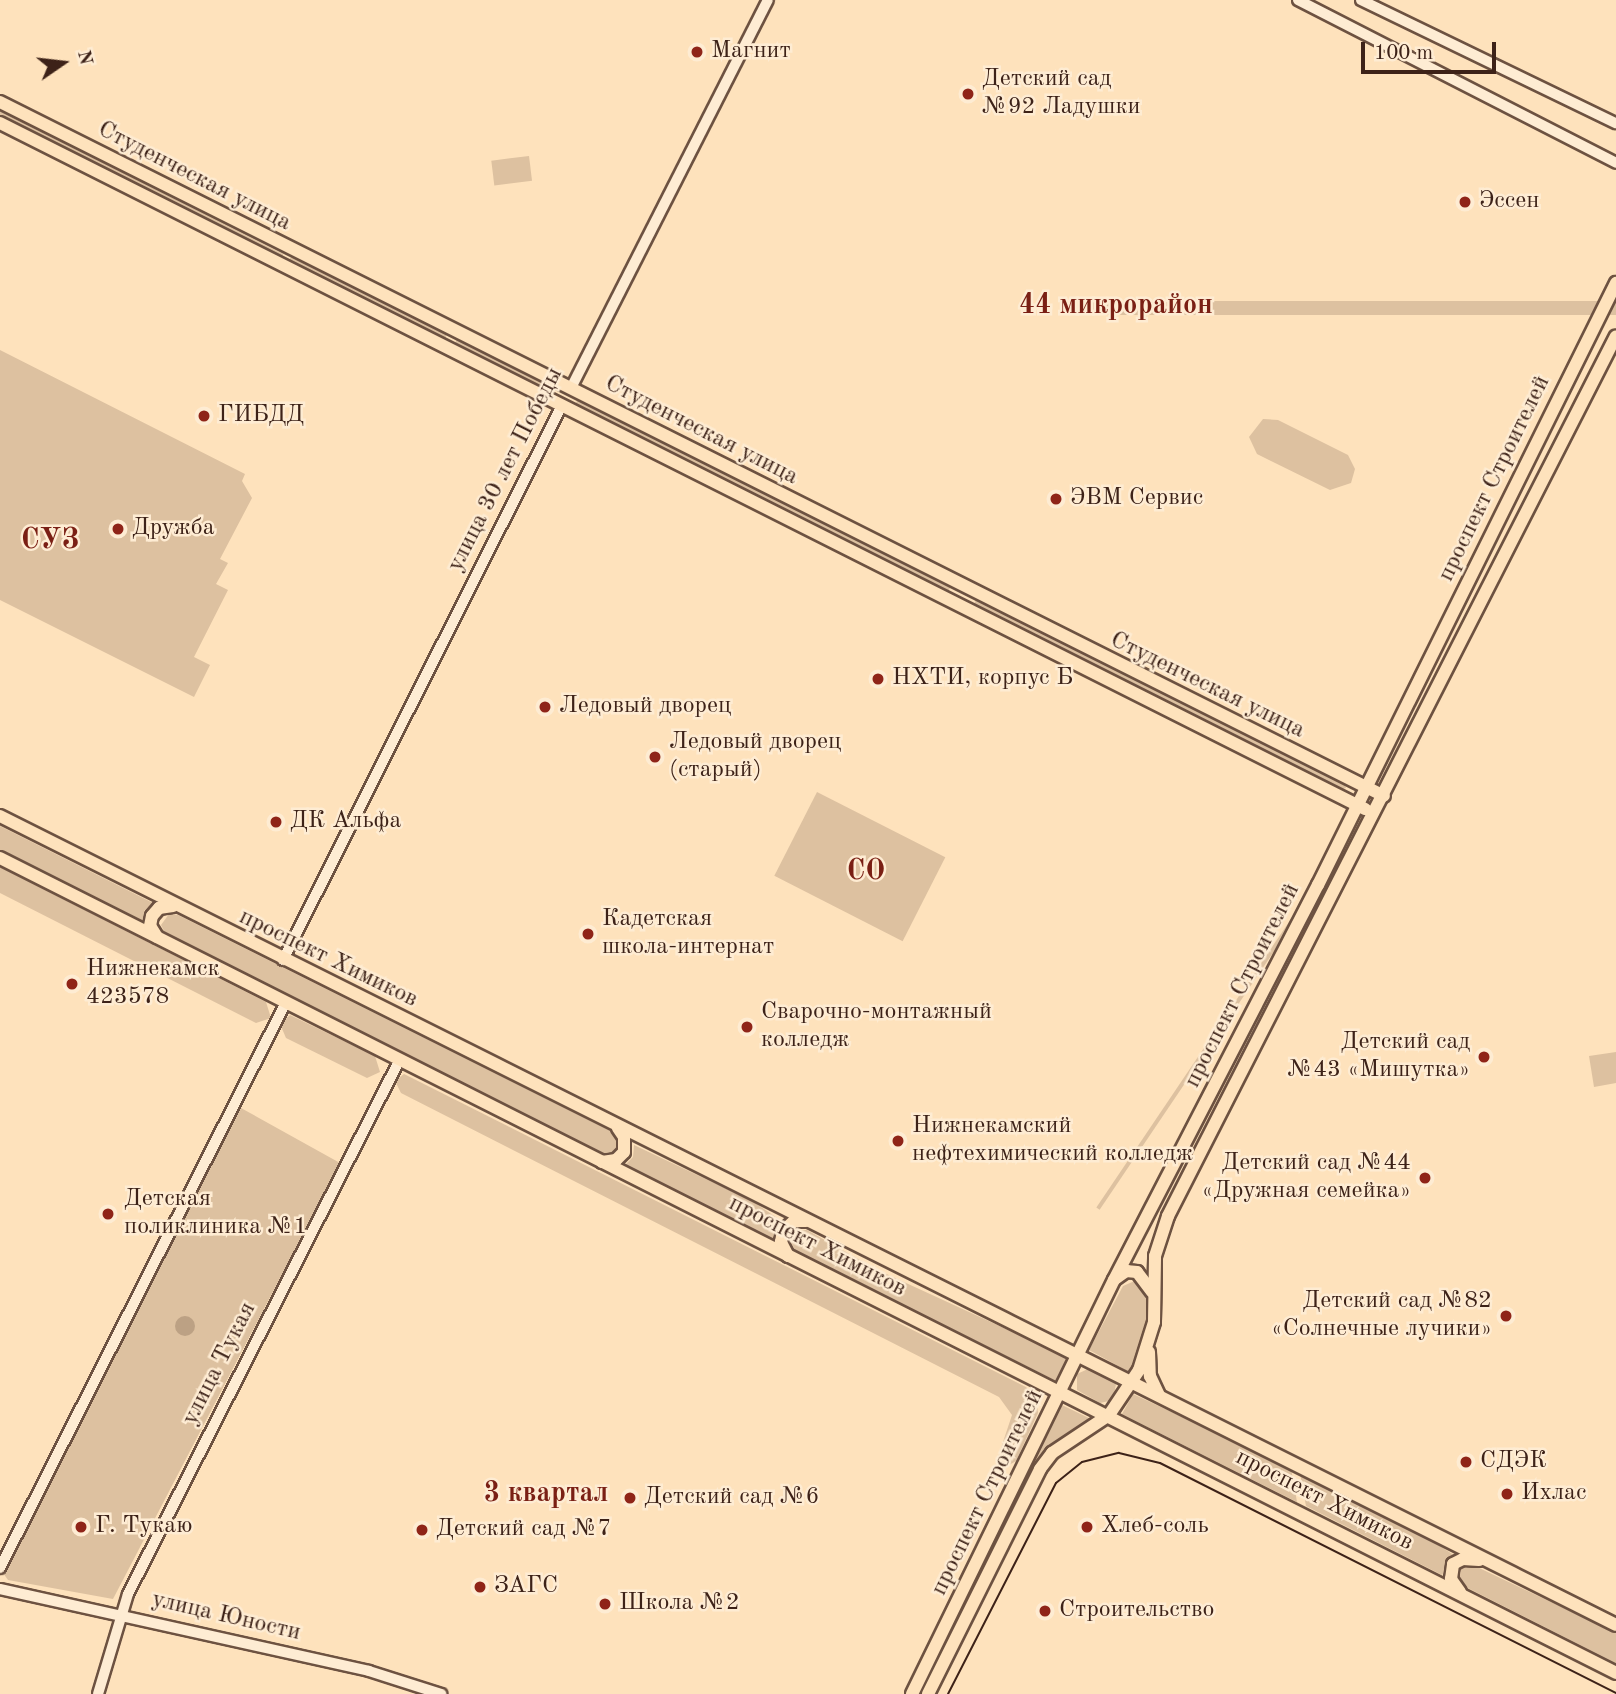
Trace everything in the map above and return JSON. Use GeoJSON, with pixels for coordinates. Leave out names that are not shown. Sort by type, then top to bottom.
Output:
{"type":"FeatureCollection","features":[{"type":"Feature","properties":{"kind":"main road","name":"Студенческая улица"},"geometry":{"type":"LineString","coordinates":[[0,102],[296,253],[1384,796]]}},
{"type":"Feature","properties":{"kind":"main road","name":"Студенческая улица"},"geometry":{"type":"LineString","coordinates":[[0,124],[1375,814]]}},
{"type":"Feature","properties":{"kind":"main road"},"geometry":{"type":"LineString","coordinates":[[289,269],[285,257],[296,253]]}},
{"type":"Feature","properties":{"kind":"main road","name":"проспект Строителей"},"geometry":{"type":"LineString","coordinates":[[912,1694],[1114,1280],[1358,806],[1616,283]]}},
{"type":"Feature","properties":{"kind":"main road"},"geometry":{"type":"LineString","coordinates":[[441,345],[451,339],[447,328]]}},
{"type":"Feature","properties":{"kind":"main road","name":"проспект Строителей"},"geometry":{"type":"LineString","coordinates":[[928,1694],[1040,1469],[1052,1454],[1109,1415],[1132,1382],[1149,1349],[1158,1241],[1616,336]]}},
{"type":"Feature","properties":{"kind":"main road","name":"улица 30 лет Победы"},"geometry":{"type":"LineString","coordinates":[[562,405],[571,388]]}},
{"type":"Feature","properties":{"kind":"main road"},"geometry":{"type":"LineString","coordinates":[[951,599],[958,590],[957,584]]}},
{"type":"Feature","properties":{"kind":"main road"},"geometry":{"type":"LineString","coordinates":[[968,608],[974,592]]}},
{"type":"Feature","properties":{"kind":"main road","name":"проспект Химиков"},"geometry":{"type":"LineString","coordinates":[[0,816],[176,907],[1078,1354],[1616,1625]]}},
{"type":"Feature","properties":{"kind":"main road","name":"проспект Химиков"},"geometry":{"type":"LineString","coordinates":[[0,858],[1616,1673]]}},
{"type":"Feature","properties":{"kind":"main road"},"geometry":{"type":"LineString","coordinates":[[161,940],[151,929],[152,915],[162,906],[176,907]]}},
{"type":"Feature","properties":{"kind":"main road"},"geometry":{"type":"LineString","coordinates":[[598,1161],[613,1161],[624,1152],[624,1137],[615,1126]]}},
{"type":"Feature","properties":{"kind":"main road"},"geometry":{"type":"LineString","coordinates":[[788,1256],[781,1246],[783,1231],[794,1221],[806,1221]]}},
{"type":"Feature","properties":{"kind":"main road"},"geometry":{"type":"LineString","coordinates":[[1138,1232],[1148,1246],[1158,1241]]}},
{"type":"Feature","properties":{"kind":"main road"},"geometry":{"type":"LineString","coordinates":[[1114,1280],[1126,1271],[1141,1273],[1155,1299]]}},
{"type":"Feature","properties":{"kind":"main road"},"geometry":{"type":"LineString","coordinates":[[1149,1349],[1150,1376],[1161,1396]]}},
{"type":"Feature","properties":{"kind":"main road"},"geometry":{"type":"LineString","coordinates":[[1463,1596],[1451,1578],[1453,1564],[1463,1559],[1487,1560]]}},
{"type":"Feature","properties":{"kind":"street","name":"улица 30 лет Победы"},"geometry":{"type":"LineString","coordinates":[[571,388],[768,0]]}},
{"type":"Feature","properties":{"kind":"street"},"geometry":{"type":"LineString","coordinates":[[1298,0],[1616,163]]}},
{"type":"Feature","properties":{"kind":"street"},"geometry":{"type":"LineString","coordinates":[[1362,0],[1616,123]]}},
{"type":"Feature","properties":{"kind":"street","name":"улица 30 лет Победы"},"geometry":{"type":"LineString","coordinates":[[284,960],[562,405]]}},
{"type":"Feature","properties":{"kind":"street"},"geometry":{"type":"LineString","coordinates":[[0,1568],[285,1003]]}},
{"type":"Feature","properties":{"kind":"street","name":"улица Тукая"},"geometry":{"type":"LineString","coordinates":[[98,1694],[120,1614],[399,1061]]}},
{"type":"Feature","properties":{"kind":"street","name":"улица Юности"},"geometry":{"type":"LineString","coordinates":[[0,1589],[369,1671],[441,1694]]}},
{"type":"Feature","properties":{"kind":"shaded area"},"geometry":{"type":"Polygon","coordinates":[[[0,110],[283,254],[280,261],[0,119],[0,110]]]}},
{"type":"Feature","properties":{"kind":"shaded area"},"geometry":{"type":"Polygon","coordinates":[[[529,156],[532,181],[494,185],[491,161],[529,156]]]}},
{"type":"Feature","properties":{"kind":"shaded area"},"geometry":{"type":"Polygon","coordinates":[[[295,257],[447,334],[444,341],[290,263],[290,258],[295,257]]]}},
{"type":"Feature","properties":{"kind":"shaded area"},"geometry":{"type":"Polygon","coordinates":[[[1086,301],[1616,301],[1616,315],[1086,315],[1086,301]]]}},
{"type":"Feature","properties":{"kind":"shaded area"},"geometry":{"type":"Polygon","coordinates":[[[457,339],[553,388],[554,392],[454,345],[457,339]]]}},
{"type":"Feature","properties":{"kind":"shaded area","name":"Дружба"},"geometry":{"type":"Polygon","coordinates":[[[0,350],[245,474],[242,481],[252,498],[220,559],[228,563],[216,584],[228,590],[194,657],[210,665],[194,697],[0,600],[0,350]]]}},
{"type":"Feature","properties":{"kind":"shaded area"},"geometry":{"type":"Polygon","coordinates":[[[578,399],[951,586],[948,592],[574,406],[578,399]]]}},
{"type":"Feature","properties":{"kind":"shaded area"},"geometry":{"type":"Polygon","coordinates":[[[1263,419],[1278,420],[1348,455],[1355,469],[1351,483],[1330,490],[1257,454],[1249,437],[1263,419]]]}},
{"type":"Feature","properties":{"kind":"shaded area"},"geometry":{"type":"Polygon","coordinates":[[[977,598],[1344,783],[1346,788],[1340,790],[974,604],[977,598]]]}},
{"type":"Feature","properties":{"kind":"shaded area"},"geometry":{"type":"Polygon","coordinates":[[[817,792],[945,857],[903,941],[774,876],[817,792]]]}},
{"type":"Feature","properties":{"kind":"shaded area"},"geometry":{"type":"Polygon","coordinates":[[[0,826],[153,903],[144,911],[143,922],[0,850],[0,826]]]}},
{"type":"Feature","properties":{"kind":"shaded area"},"geometry":{"type":"Polygon","coordinates":[[[1353,827],[1356,829],[1100,1210],[1096,1208],[1353,827]]]}},
{"type":"Feature","properties":{"kind":"shaded area"},"geometry":{"type":"Polygon","coordinates":[[[0,867],[266,1002],[271,1018],[256,1023],[0,893],[0,867]]]}},
{"type":"Feature","properties":{"kind":"shaded area"},"geometry":{"type":"Polygon","coordinates":[[[169,914],[178,915],[614,1133],[621,1145],[617,1153],[603,1155],[167,937],[161,925],[169,914]]]}},
{"type":"Feature","properties":{"kind":"shaded area"},"geometry":{"type":"Polygon","coordinates":[[[290,1015],[375,1056],[380,1072],[367,1078],[286,1038],[280,1024],[290,1015]]]}},
{"type":"Feature","properties":{"kind":"shaded area"},"geometry":{"type":"Polygon","coordinates":[[[1616,1052],[1616,1083],[1594,1087],[1589,1056],[1616,1052]]]}},
{"type":"Feature","properties":{"kind":"shaded area"},"geometry":{"type":"Polygon","coordinates":[[[404,1074],[1026,1387],[1036,1398],[1038,1413],[1016,1461],[1006,1467],[997,1460],[1012,1415],[999,1397],[401,1093],[395,1081],[404,1074]]]}},
{"type":"Feature","properties":{"kind":"shaded area"},"geometry":{"type":"Polygon","coordinates":[[[241,1108],[340,1163],[113,1599],[8,1580],[3,1573],[241,1108]]]}},
{"type":"Feature","properties":{"kind":"shaded area"},"geometry":{"type":"Polygon","coordinates":[[[634,1145],[752,1201],[782,1221],[773,1240],[623,1167],[633,1157],[634,1145]]]}},
{"type":"Feature","properties":{"kind":"shaded area"},"geometry":{"type":"Polygon","coordinates":[[[798,1230],[807,1230],[880,1271],[1069,1358],[1056,1381],[795,1250],[790,1240],[798,1230]]]}},
{"type":"Feature","properties":{"kind":"shaded area"},"geometry":{"type":"Polygon","coordinates":[[[1137,1280],[1147,1295],[1148,1322],[1131,1373],[1089,1350],[1123,1286],[1137,1280]]]}},
{"type":"Feature","properties":{"kind":"shaded area"},"geometry":{"type":"Polygon","coordinates":[[[185,1316],[192,1319],[195,1326],[192,1333],[185,1336],[178,1333],[175,1326],[178,1319],[185,1316]]]}},
{"type":"Feature","properties":{"kind":"shaded area"},"geometry":{"type":"Polygon","coordinates":[[[1090,1368],[1116,1384],[1113,1400],[1100,1403],[1077,1390],[1077,1374],[1090,1368]]]}},
{"type":"Feature","properties":{"kind":"shaded area"},"geometry":{"type":"Polygon","coordinates":[[[1133,1394],[1291,1468],[1297,1502],[1122,1414],[1133,1394]]]}},
{"type":"Feature","properties":{"kind":"shaded area"},"geometry":{"type":"Polygon","coordinates":[[[1062,1405],[1093,1420],[1048,1450],[1035,1466],[921,1694],[916,1694],[1062,1405]]]}},
{"type":"Feature","properties":{"kind":"shaded area"},"geometry":{"type":"Polygon","coordinates":[[[1300,1473],[1416,1531],[1454,1555],[1442,1575],[1306,1506],[1300,1473]]]}},
{"type":"Feature","properties":{"kind":"shaded area"},"geometry":{"type":"Polygon","coordinates":[[[1461,1564],[1473,1565],[1616,1633],[1616,1663],[1460,1584],[1456,1571],[1461,1564]]]}},
{"type":"Feature","properties":{"kind":"tram line"},"geometry":{"type":"LineString","coordinates":[[948,1694],[1056,1483],[1082,1462],[1119,1453],[1160,1463],[1616,1693]]}},
{"type":"Feature","properties":{"kind":"place","name":"Магнит"},"geometry":{"type":"Point","coordinates":[697,52]}},
{"type":"Feature","properties":{"kind":"place","name":"Детский сад №92 Ладушки"},"geometry":{"type":"Point","coordinates":[968,94]}},
{"type":"Feature","properties":{"kind":"place","name":"Эссен"},"geometry":{"type":"Point","coordinates":[1465,202]}},
{"type":"Feature","properties":{"kind":"place","name":"ГИБДД"},"geometry":{"type":"Point","coordinates":[204,416]}},
{"type":"Feature","properties":{"kind":"place","name":"ЭВМ Сервис"},"geometry":{"type":"Point","coordinates":[1056,499]}},
{"type":"Feature","properties":{"kind":"place","name":"Дружба"},"geometry":{"type":"Point","coordinates":[118,529]}},
{"type":"Feature","properties":{"kind":"place","name":"НХТИ, корпус Б"},"geometry":{"type":"Point","coordinates":[878,679]}},
{"type":"Feature","properties":{"kind":"place","name":"Ледовый дворец"},"geometry":{"type":"Point","coordinates":[545,707]}},
{"type":"Feature","properties":{"kind":"place","name":"Ледовый дворец (старый)"},"geometry":{"type":"Point","coordinates":[655,757]}},
{"type":"Feature","properties":{"kind":"place","name":"ДК Альфа"},"geometry":{"type":"Point","coordinates":[276,822]}},
{"type":"Feature","properties":{"kind":"place","name":"Кадетская школа-интернат"},"geometry":{"type":"Point","coordinates":[588,934]}},
{"type":"Feature","properties":{"kind":"place","name":"Нижнекамск 423578"},"geometry":{"type":"Point","coordinates":[72,984]}},
{"type":"Feature","properties":{"kind":"place","name":"Сварочно-монтажный колледж"},"geometry":{"type":"Point","coordinates":[747,1027]}},
{"type":"Feature","properties":{"kind":"place","name":"Детский сад №43 «Мишутка»"},"geometry":{"type":"Point","coordinates":[1484,1057]}},
{"type":"Feature","properties":{"kind":"place","name":"Нижнекамский нефтехимический колледж"},"geometry":{"type":"Point","coordinates":[898,1141]}},
{"type":"Feature","properties":{"kind":"place","name":"Детский сад №44 «Дружная семейка»"},"geometry":{"type":"Point","coordinates":[1425,1178]}},
{"type":"Feature","properties":{"kind":"place","name":"Детская поликлиника №1"},"geometry":{"type":"Point","coordinates":[108,1214]}},
{"type":"Feature","properties":{"kind":"place","name":"Детский сад №82 «Солнечные лучики»"},"geometry":{"type":"Point","coordinates":[1506,1316]}},
{"type":"Feature","properties":{"kind":"place","name":"СДЭК"},"geometry":{"type":"Point","coordinates":[1466,1462]}},
{"type":"Feature","properties":{"kind":"place","name":"Ихлас"},"geometry":{"type":"Point","coordinates":[1507,1494]}},
{"type":"Feature","properties":{"kind":"place","name":"Детский сад №6"},"geometry":{"type":"Point","coordinates":[630,1498]}},
{"type":"Feature","properties":{"kind":"place","name":"Г. Тукаю"},"geometry":{"type":"Point","coordinates":[81,1527]}},
{"type":"Feature","properties":{"kind":"place","name":"Хлеб-соль"},"geometry":{"type":"Point","coordinates":[1087,1527]}},
{"type":"Feature","properties":{"kind":"place","name":"Детский сад №7"},"geometry":{"type":"Point","coordinates":[422,1530]}},
{"type":"Feature","properties":{"kind":"place","name":"ЗАГС"},"geometry":{"type":"Point","coordinates":[480,1587]}},
{"type":"Feature","properties":{"kind":"place","name":"Школа №2"},"geometry":{"type":"Point","coordinates":[605,1604]}},
{"type":"Feature","properties":{"kind":"place","name":"Строительство"},"geometry":{"type":"Point","coordinates":[1045,1611]}},
{"type":"Feature","properties":{"kind":"district","name":"44 микрорайон"},"geometry":{"type":"Point","coordinates":[1116,306]}},
{"type":"Feature","properties":{"kind":"district","name":"СУЗ"},"geometry":{"type":"Point","coordinates":[50,541]}},
{"type":"Feature","properties":{"kind":"district","name":"СО"},"geometry":{"type":"Point","coordinates":[866,872]}},
{"type":"Feature","properties":{"kind":"district","name":"3 квартал"},"geometry":{"type":"Point","coordinates":[546,1494]}}]}
